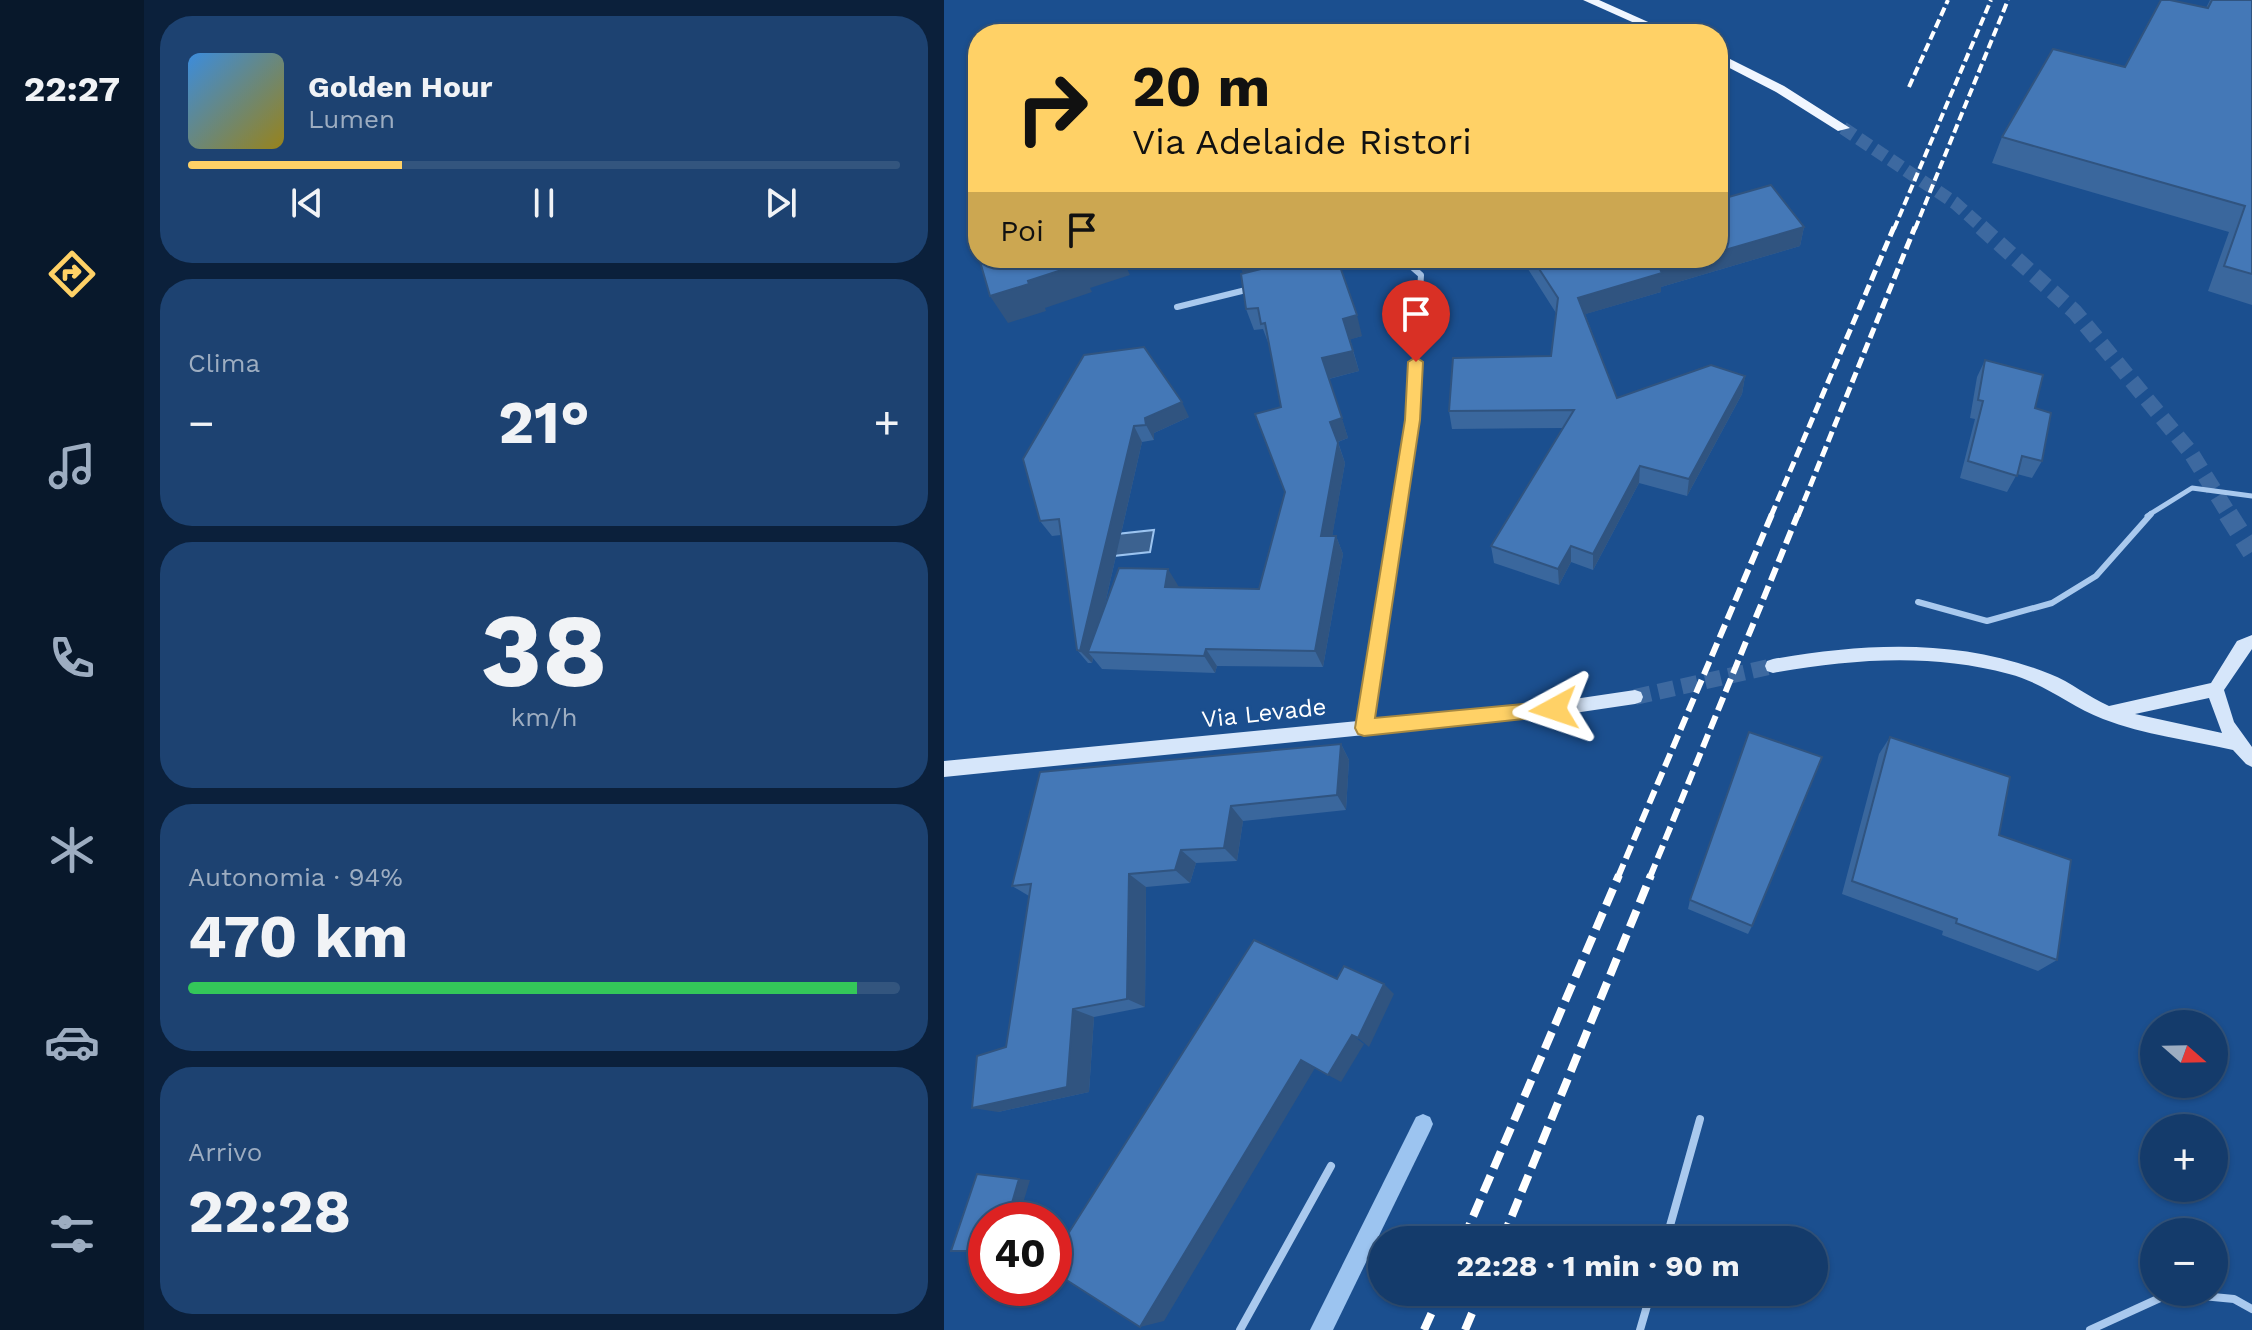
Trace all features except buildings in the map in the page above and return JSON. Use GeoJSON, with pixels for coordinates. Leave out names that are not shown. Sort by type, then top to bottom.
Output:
{"type":"FeatureCollection","features":[{"type":"Feature","properties":{"kind":"main road"},"geometry":{"type":"LineString","coordinates":[[1589,0],[1645,24]]}},
{"type":"Feature","properties":{"kind":"main road"},"geometry":{"type":"LineString","coordinates":[[1728,62],[1780,89],[1843,128]]}},
{"type":"Feature","properties":{"kind":"street"},"geometry":{"type":"LineString","coordinates":[[1325,269],[1329,268]]}},
{"type":"Feature","properties":{"kind":"street"},"geometry":{"type":"LineString","coordinates":[[1364,728],[1412,420],[1421,275],[1413,268]]}},
{"type":"Feature","properties":{"kind":"street"},"geometry":{"type":"LineString","coordinates":[[1177,307],[1266,285]]}},
{"type":"Feature","properties":{"kind":"street"},"geometry":{"type":"LineString","coordinates":[[2252,642],[2243,646],[2216,689],[2219,711],[2234,743],[2252,759]]}},
{"type":"Feature","properties":{"kind":"street"},"geometry":{"type":"LineString","coordinates":[[1773,666],[1877,653],[1970,658],[2045,679],[2108,713],[2234,743]]}},
{"type":"Feature","properties":{"kind":"street"},"geometry":{"type":"LineString","coordinates":[[2108,713],[2216,689]]}},
{"type":"Feature","properties":{"kind":"street","name":"Via Levade"},"geometry":{"type":"LineString","coordinates":[[944,769],[1554,709],[1635,697]]}},
{"type":"Feature","properties":{"kind":"lane"},"geometry":{"type":"LineString","coordinates":[[1918,602],[1987,621],[2052,603],[2096,576],[2147,516],[2192,488],[2252,496]]}},
{"type":"Feature","properties":{"kind":"lane"},"geometry":{"type":"LineString","coordinates":[[1670,1226],[1700,1119]]}},
{"type":"Feature","properties":{"kind":"lane"},"geometry":{"type":"LineString","coordinates":[[1240,1330],[1331,1166]]}},
{"type":"Feature","properties":{"kind":"lane"},"geometry":{"type":"LineString","coordinates":[[2090,1330],[2171,1293],[2234,1299],[2252,1309]]}},
{"type":"Feature","properties":{"kind":"lane"},"geometry":{"type":"LineString","coordinates":[[1640,1330],[1647,1306]]}},
{"type":"Feature","properties":{"kind":"water"},"geometry":{"type":"Polygon","coordinates":[[[1154,530],[1150,552],[1085,559],[1089,537],[1154,530]]]}},
{"type":"Feature","properties":{"kind":"waterway"},"geometry":{"type":"LineString","coordinates":[[1321,1330],[1423,1124]]}},
{"type":"Feature","properties":{"kind":"tunnel"},"geometry":{"type":"LineString","coordinates":[[1843,128],[1955,203],[1984,229]]}},
{"type":"Feature","properties":{"kind":"tunnel"},"geometry":{"type":"LineString","coordinates":[[1981,227],[2075,312],[2191,453],[2230,516]]}},
{"type":"Feature","properties":{"kind":"tunnel"},"geometry":{"type":"LineString","coordinates":[[2228,514],[2252,552]]}},
{"type":"Feature","properties":{"kind":"tunnel"},"geometry":{"type":"LineString","coordinates":[[1635,697],[1773,666]]}},
{"type":"Feature","properties":{"kind":"railway"},"geometry":{"type":"LineString","coordinates":[[1909,87],[1948,0]]}},
{"type":"Feature","properties":{"kind":"railway"},"geometry":{"type":"LineString","coordinates":[[1894,229],[1991,0]]}},
{"type":"Feature","properties":{"kind":"railway"},"geometry":{"type":"LineString","coordinates":[[1915,229],[2008,0]]}},
{"type":"Feature","properties":{"kind":"railway"},"geometry":{"type":"LineString","coordinates":[[1771,516],[1894,227]]}},
{"type":"Feature","properties":{"kind":"railway"},"geometry":{"type":"LineString","coordinates":[[1798,516],[1915,227]]}},
{"type":"Feature","properties":{"kind":"railway"},"geometry":{"type":"LineString","coordinates":[[1618,877],[1772,514]]}},
{"type":"Feature","properties":{"kind":"railway"},"geometry":{"type":"LineString","coordinates":[[1650,877],[1798,514]]}},
{"type":"Feature","properties":{"kind":"railway"},"geometry":{"type":"LineString","coordinates":[[1469,1226],[1619,875]]}},
{"type":"Feature","properties":{"kind":"railway"},"geometry":{"type":"LineString","coordinates":[[1508,1226],[1651,875]]}},
{"type":"Feature","properties":{"kind":"railway"},"geometry":{"type":"LineString","coordinates":[[1424,1330],[1435,1306]]}},
{"type":"Feature","properties":{"kind":"railway"},"geometry":{"type":"LineString","coordinates":[[1465,1330],[1475,1306]]}},
{"type":"Feature","properties":{"kind":"route"},"geometry":{"type":"LineString","coordinates":[[1416,362],[1412,420],[1364,728],[1554,709]]}}]}
